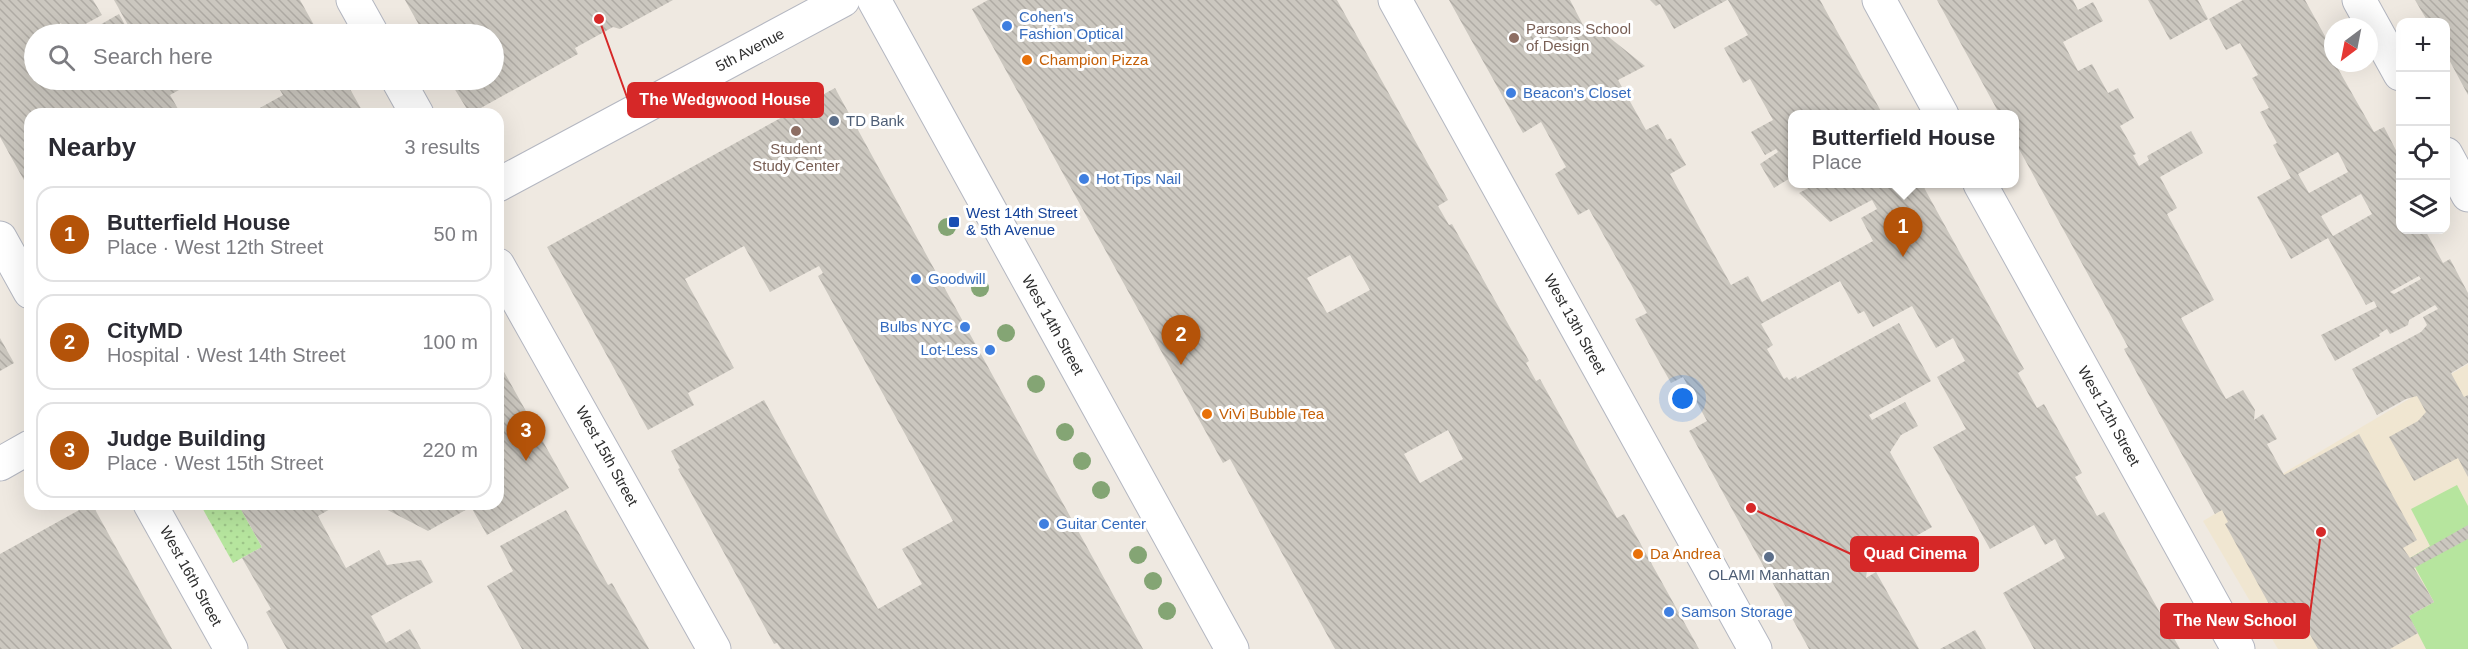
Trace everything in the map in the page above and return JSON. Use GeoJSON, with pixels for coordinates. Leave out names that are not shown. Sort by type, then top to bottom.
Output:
{"type":"FeatureCollection","features":[{"type":"Feature","properties":{"kind":"street"},"geometry":{"type":"LineString","coordinates":[[353,0],[366,24]]}},
{"type":"Feature","properties":{"kind":"street","name":"5th Avenue"},"geometry":{"type":"LineString","coordinates":[[504,182],[843,0]]}},
{"type":"Feature","properties":{"kind":"street","name":"West 14th Street"},"geometry":{"type":"LineString","coordinates":[[874,0],[1232,649]]}},
{"type":"Feature","properties":{"kind":"street","name":"West 13th Street"},"geometry":{"type":"LineString","coordinates":[[1395,0],[1755,649]]}},
{"type":"Feature","properties":{"kind":"street"},"geometry":{"type":"LineString","coordinates":[[1879,0],[1940,110]]}},
{"type":"Feature","properties":{"kind":"street"},"geometry":{"type":"LineString","coordinates":[[2359,0],[2399,72]]}},
{"type":"Feature","properties":{"kind":"street"},"geometry":{"type":"LineString","coordinates":[[404,90],[414,108]]}},
{"type":"Feature","properties":{"kind":"street"},"geometry":{"type":"LineString","coordinates":[[2450,163],[2468,195]]}},
{"type":"Feature","properties":{"kind":"street","name":"West 12th Street"},"geometry":{"type":"LineString","coordinates":[[1983,188],[2238,649]]}},
{"type":"Feature","properties":{"kind":"street"},"geometry":{"type":"LineString","coordinates":[[0,238],[24,281]]}},
{"type":"Feature","properties":{"kind":"street","name":"West 15th Street"},"geometry":{"type":"LineString","coordinates":[[504,276],[714,649]]}},
{"type":"Feature","properties":{"kind":"street"},"geometry":{"type":"LineString","coordinates":[[0,464],[24,450]]}},
{"type":"Feature","properties":{"kind":"street","name":"West 16th Street"},"geometry":{"type":"LineString","coordinates":[[153,510],[231,649]]}},
{"type":"Feature","properties":{"kind":"shaded area"},"geometry":{"type":"Polygon","coordinates":[[[2468,364],[2468,649],[2278,649],[2203,521],[2468,364]]]}},
{"type":"Feature","properties":{"kind":"green space"},"geometry":{"type":"Polygon","coordinates":[[[2457,485],[2468,506],[2468,649],[2426,649],[2409,616],[2434,602],[2410,558],[2430,546],[2411,509],[2457,485]]]}},
{"type":"Feature","properties":{"kind":"green space"},"geometry":{"type":"Polygon","coordinates":[[[203,510],[241,510],[262,547],[233,563],[203,510]]]}},
{"type":"Feature","properties":{"kind":"building"},"geometry":{"type":"Polygon","coordinates":[[[0,0],[93,0],[102,15],[85,24],[24,24],[24,90],[179,90],[170,95],[178,108],[24,108],[24,180],[0,137],[0,0]]]}},
{"type":"Feature","properties":{"kind":"building"},"geometry":{"type":"Polygon","coordinates":[[[114,0],[300,0],[313,24],[127,24],[114,0]]]}},
{"type":"Feature","properties":{"kind":"building"},"geometry":{"type":"Polygon","coordinates":[[[405,0],[673,0],[620,29],[613,27],[575,48],[578,54],[481,108],[466,108],[455,90],[504,90],[504,24],[418,24],[405,0]]]}},
{"type":"Feature","properties":{"kind":"building"},"geometry":{"type":"Polygon","coordinates":[[[988,0],[1337,0],[1448,200],[1438,206],[1449,225],[1452,224],[1529,361],[1526,363],[1536,381],[1540,379],[1617,518],[1624,514],[1699,649],[1335,649],[1230,459],[1223,463],[972,9],[988,0]],[[1350,255],[1307,278],[1327,313],[1370,290],[1350,255]],[[1448,430],[1404,454],[1420,483],[1463,459],[1448,430]]]}},
{"type":"Feature","properties":{"kind":"building"},"geometry":{"type":"Polygon","coordinates":[[[1449,0],[1570,0],[1583,25],[1590,22],[1645,66],[1618,80],[1646,130],[1658,124],[1667,140],[1671,138],[1686,165],[1670,174],[1731,285],[1748,276],[1762,302],[1873,241],[1861,218],[1877,209],[1872,200],[1830,222],[1799,193],[1808,188],[1924,188],[2024,369],[2018,373],[2037,408],[2044,404],[2082,473],[2075,477],[2097,516],[2104,512],[2180,649],[2034,649],[2003,593],[2065,558],[2055,539],[2045,545],[2034,525],[1990,549],[1933,447],[1966,429],[1937,377],[1965,361],[1953,338],[1936,348],[1912,306],[1873,327],[1864,311],[1858,314],[1840,281],[1761,324],[1773,345],[1767,349],[1784,379],[1787,377],[1789,380],[1796,376],[1797,379],[1899,323],[1931,381],[1869,415],[1872,420],[1905,402],[1918,426],[1901,435],[1890,452],[1932,527],[1868,563],[1866,578],[1876,572],[1919,649],[1809,649],[1689,431],[1707,421],[1683,377],[1671,383],[1635,319],[1647,313],[1589,209],[1578,215],[1555,174],[1566,167],[1541,122],[1523,133],[1449,0]]]}},
{"type":"Feature","properties":{"kind":"building"},"geometry":{"type":"Polygon","coordinates":[[[1650,0],[1727,0],[1674,29],[1660,4],[1656,6],[1650,0]]]}},
{"type":"Feature","properties":{"kind":"building"},"geometry":{"type":"Polygon","coordinates":[[[1728,0],[1820,0],[1880,110],[1788,110],[1788,179],[1774,188],[1760,164],[1778,152],[1776,149],[1765,155],[1751,132],[1773,120],[1750,79],[1743,83],[1724,48],[1748,35],[1728,0]]]}},
{"type":"Feature","properties":{"kind":"building"},"geometry":{"type":"Polygon","coordinates":[[[1937,0],[2073,0],[2078,10],[2093,2],[2103,21],[2063,42],[2078,71],[2092,64],[2108,93],[2118,88],[2134,118],[2120,126],[2136,154],[2133,155],[2139,166],[2149,160],[2147,156],[2191,131],[2203,153],[2160,177],[2177,208],[2167,214],[2214,300],[2181,318],[2226,399],[2243,390],[2255,410],[2254,420],[2263,414],[2277,439],[2267,444],[2284,475],[2359,434],[2417,540],[2403,548],[2410,558],[2468,525],[2468,539],[2414,568],[2434,602],[2409,616],[2418,633],[2390,649],[2318,649],[2295,607],[2279,616],[2272,602],[2269,604],[2225,524],[2228,522],[2222,510],[2215,514],[2139,377],[2124,349],[2128,347],[2019,149],[2019,110],[1997,110],[1937,0]]]}},
{"type":"Feature","properties":{"kind":"building"},"geometry":{"type":"Polygon","coordinates":[[[2148,0],[2198,0],[2208,19],[2170,40],[2148,0]]]}},
{"type":"Feature","properties":{"kind":"building"},"geometry":{"type":"Polygon","coordinates":[[[2243,0],[2305,0],[2324,34],[2324,72],[2340,72],[2374,132],[2384,127],[2396,150],[2396,234],[2427,234],[2443,263],[2450,259],[2468,293],[2468,363],[2451,373],[2464,397],[2468,395],[2468,477],[2458,458],[2414,481],[2389,437],[2418,421],[2426,412],[2417,396],[2406,399],[2377,415],[2352,369],[2421,332],[2427,325],[2423,317],[2438,309],[2435,305],[2409,320],[2408,325],[2390,334],[2387,329],[2379,334],[2380,336],[2335,361],[2321,335],[2377,307],[2374,301],[2366,305],[2328,238],[2291,259],[2257,197],[2291,178],[2273,145],[2277,143],[2260,112],[2269,108],[2252,78],[2258,75],[2240,43],[2226,50],[2209,19],[2243,0]],[[2338,152],[2298,174],[2309,193],[2348,172],[2338,152]],[[2361,194],[2321,216],[2333,236],[2372,214],[2361,194]],[[2419,276],[2390,292],[2394,294],[2421,279],[2419,276]]]}},
{"type":"Feature","properties":{"kind":"building"},"geometry":{"type":"Polygon","coordinates":[[[2415,0],[2468,0],[2468,95],[2450,61],[2450,18],[2426,18],[2415,0]]]}},
{"type":"Feature","properties":{"kind":"building"},"geometry":{"type":"Polygon","coordinates":[[[119,14],[124,24],[102,24],[119,14]]]}},
{"type":"Feature","properties":{"kind":"building"},"geometry":{"type":"Polygon","coordinates":[[[835,88],[1143,649],[781,649],[777,643],[774,644],[678,469],[680,468],[671,451],[764,400],[878,609],[922,584],[902,549],[953,521],[818,276],[823,273],[819,266],[770,292],[744,246],[685,279],[734,368],[688,393],[694,405],[648,430],[547,247],[835,88]]]}},
{"type":"Feature","properties":{"kind":"building"},"geometry":{"type":"Polygon","coordinates":[[[280,90],[351,90],[361,108],[260,108],[283,95],[280,90]]]}},
{"type":"Feature","properties":{"kind":"building"},"geometry":{"type":"Polygon","coordinates":[[[0,338],[14,363],[0,371],[0,338]]]}},
{"type":"Feature","properties":{"kind":"building"},"geometry":{"type":"Polygon","coordinates":[[[504,372],[569,488],[487,535],[473,510],[504,510],[504,372]]]}},
{"type":"Feature","properties":{"kind":"building"},"geometry":{"type":"Polygon","coordinates":[[[79,510],[95,510],[172,649],[0,649],[0,554],[79,510]]]}},
{"type":"Feature","properties":{"kind":"building"},"geometry":{"type":"Polygon","coordinates":[[[241,510],[328,510],[318,516],[346,568],[379,550],[387,565],[421,560],[433,582],[371,616],[386,643],[410,629],[421,649],[287,649],[266,612],[271,609],[242,558],[262,547],[241,510]]]}},
{"type":"Feature","properties":{"kind":"building"},"geometry":{"type":"Polygon","coordinates":[[[388,510],[466,510],[428,531],[388,510]]]}},
{"type":"Feature","properties":{"kind":"building"},"geometry":{"type":"Polygon","coordinates":[[[566,510],[608,585],[612,583],[649,649],[522,649],[487,586],[513,571],[500,546],[566,510]]]}},
{"type":"Feature","properties":{"kind":"building"},"geometry":{"type":"Polygon","coordinates":[[[1975,630],[1986,649],[1940,649],[1975,630]]]}},
{"type":"Feature","properties":{"kind":"place","name":"The Wedgwood House"},"geometry":{"type":"Point","coordinates":[599,19]}},
{"type":"Feature","properties":{"kind":"place","name":"Cohen's Fashion Optical"},"geometry":{"type":"Point","coordinates":[1007,26]}},
{"type":"Feature","properties":{"kind":"place","name":"Parsons School of Design"},"geometry":{"type":"Point","coordinates":[1514,38]}},
{"type":"Feature","properties":{"kind":"place","name":"Champion Pizza"},"geometry":{"type":"Point","coordinates":[1027,60]}},
{"type":"Feature","properties":{"kind":"place","name":"Beacon's Closet"},"geometry":{"type":"Point","coordinates":[1511,93]}},
{"type":"Feature","properties":{"kind":"place","name":"TD Bank"},"geometry":{"type":"Point","coordinates":[834,121]}},
{"type":"Feature","properties":{"kind":"place","name":"Student Study Center"},"geometry":{"type":"Point","coordinates":[796,131]}},
{"type":"Feature","properties":{"kind":"place","name":"Hot Tips Nail"},"geometry":{"type":"Point","coordinates":[1084,179]}},
{"type":"Feature","properties":{"kind":"place","name":"West 14th Street & 5th Avenue"},"geometry":{"type":"Point","coordinates":[954,222]}},
{"type":"Feature","properties":{"kind":"place","name":"Butterfield House"},"geometry":{"type":"Point","coordinates":[1903,257]}},
{"type":"Feature","properties":{"kind":"place","name":"Goodwill"},"geometry":{"type":"Point","coordinates":[916,279]}},
{"type":"Feature","properties":{"kind":"place","name":"Bulbs NYC"},"geometry":{"type":"Point","coordinates":[965,327]}},
{"type":"Feature","properties":{"kind":"place","name":"Lot-Less"},"geometry":{"type":"Point","coordinates":[990,350]}},
{"type":"Feature","properties":{"kind":"place","name":"CityMD"},"geometry":{"type":"Point","coordinates":[1181,365]}},
{"type":"Feature","properties":{"kind":"place","name":"ViVi Bubble Tea"},"geometry":{"type":"Point","coordinates":[1207,414]}},
{"type":"Feature","properties":{"kind":"place","name":"Judge Building"},"geometry":{"type":"Point","coordinates":[526,461]}},
{"type":"Feature","properties":{"kind":"place","name":"Quad Cinema"},"geometry":{"type":"Point","coordinates":[1751,508]}},
{"type":"Feature","properties":{"kind":"place","name":"Guitar Center"},"geometry":{"type":"Point","coordinates":[1044,524]}},
{"type":"Feature","properties":{"kind":"place","name":"The New School"},"geometry":{"type":"Point","coordinates":[2321,532]}},
{"type":"Feature","properties":{"kind":"place","name":"Da Andrea"},"geometry":{"type":"Point","coordinates":[1638,554]}},
{"type":"Feature","properties":{"kind":"place","name":"OLAMI Manhattan"},"geometry":{"type":"Point","coordinates":[1769,557]}},
{"type":"Feature","properties":{"kind":"place","name":"Samson Storage"},"geometry":{"type":"Point","coordinates":[1669,612]}}]}
